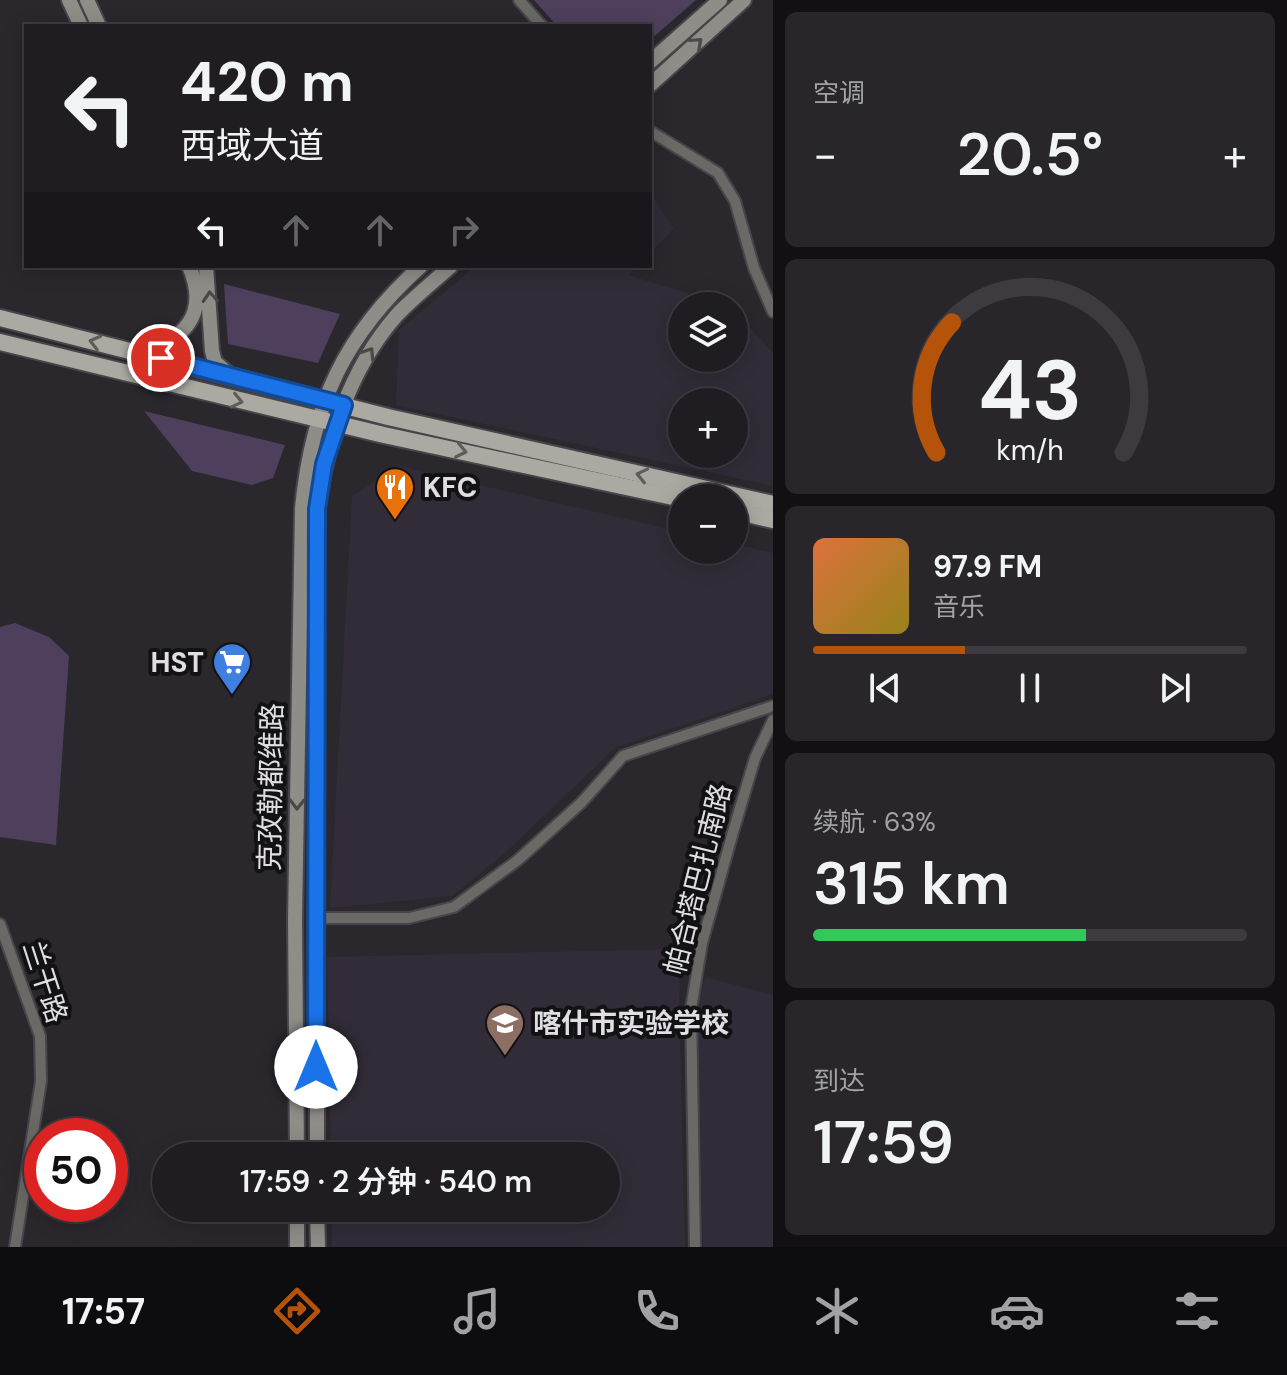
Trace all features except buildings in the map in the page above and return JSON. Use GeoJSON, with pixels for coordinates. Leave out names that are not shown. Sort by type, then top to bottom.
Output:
{"type":"FeatureCollection","features":[{"type":"Feature","properties":{"kind":"main road"},"geometry":{"type":"LineString","coordinates":[[69,0],[80,24]]}},
{"type":"Feature","properties":{"kind":"main road"},"geometry":{"type":"LineString","coordinates":[[87,0],[98,24]]}},
{"type":"Feature","properties":{"kind":"main road"},"geometry":{"type":"LineString","coordinates":[[652,60],[720,0]]}},
{"type":"Feature","properties":{"kind":"main road"},"geometry":{"type":"LineString","coordinates":[[652,83],[744,0]]}},
{"type":"Feature","properties":{"kind":"main road"},"geometry":{"type":"LineString","coordinates":[[138,352],[160,347],[179,336],[189,324],[196,301],[189,268]]}},
{"type":"Feature","properties":{"kind":"main road"},"geometry":{"type":"LineString","coordinates":[[206,268],[212,351],[215,362],[231,376]]}},
{"type":"Feature","properties":{"kind":"main road","name":"克孜勒都维路"},"geometry":{"type":"LineString","coordinates":[[297,1142],[295,919],[302,508],[306,461],[324,400],[348,347],[385,298],[419,268]]}},
{"type":"Feature","properties":{"kind":"main road","name":"克孜勒都维路"},"geometry":{"type":"LineString","coordinates":[[317,1142],[317,509],[324,464],[344,405],[368,352],[398,315],[449,268]]}},
{"type":"Feature","properties":{"kind":"main road"},"geometry":{"type":"LineString","coordinates":[[0,318],[388,417],[773,504]]}},
{"type":"Feature","properties":{"kind":"main road"},"geometry":{"type":"LineString","coordinates":[[0,342],[318,420],[668,496]]}},
{"type":"Feature","properties":{"kind":"main road"},"geometry":{"type":"LineString","coordinates":[[748,514],[773,520]]}},
{"type":"Feature","properties":{"kind":"main road"},"geometry":{"type":"LineString","coordinates":[[297,1222],[297,1247]]}},
{"type":"Feature","properties":{"kind":"main road"},"geometry":{"type":"LineString","coordinates":[[317,1222],[318,1247]]}},
{"type":"Feature","properties":{"kind":"street"},"geometry":{"type":"LineString","coordinates":[[519,0],[540,24]]}},
{"type":"Feature","properties":{"kind":"street"},"geometry":{"type":"LineString","coordinates":[[652,132],[718,173],[735,201],[754,268],[773,312]]}},
{"type":"Feature","properties":{"kind":"street"},"geometry":{"type":"LineString","coordinates":[[315,918],[409,918],[454,907],[518,860],[582,802],[623,756],[773,706]]}},
{"type":"Feature","properties":{"kind":"street","name":"帕合塔巴扎南路"},"geometry":{"type":"LineString","coordinates":[[695,1247],[691,1009],[702,943],[733,832],[755,758],[773,720]]}},
{"type":"Feature","properties":{"kind":"street","name":"兰干路"},"geometry":{"type":"LineString","coordinates":[[0,924],[40,1036],[41,1081],[15,1247]]}},
{"type":"Feature","properties":{"kind":"shaded area"},"geometry":{"type":"Polygon","coordinates":[[[534,0],[696,0],[652,38],[652,24],[555,24],[534,0]]]}},
{"type":"Feature","properties":{"kind":"shaded area"},"geometry":{"type":"Polygon","coordinates":[[[652,196],[674,229],[652,250],[652,196]]]}},
{"type":"Feature","properties":{"kind":"shaded area"},"geometry":{"type":"Polygon","coordinates":[[[474,268],[634,268],[628,275],[683,292],[668,292],[668,372],[748,372],[748,325],[773,353],[773,486],[689,468],[748,468],[748,388],[668,388],[668,463],[396,405],[399,330],[474,268]]]}},
{"type":"Feature","properties":{"kind":"shaded area"},"geometry":{"type":"Polygon","coordinates":[[[224,284],[340,314],[318,363],[228,344],[224,284]]]}},
{"type":"Feature","properties":{"kind":"shaded area"},"geometry":{"type":"Polygon","coordinates":[[[144,411],[285,445],[273,478],[252,485],[192,471],[144,411]]]}},
{"type":"Feature","properties":{"kind":"shaded area"},"geometry":{"type":"Polygon","coordinates":[[[399,466],[668,529],[668,564],[748,564],[748,547],[773,553],[773,694],[615,748],[507,851],[452,896],[330,908],[352,496],[399,466]]]}},
{"type":"Feature","properties":{"kind":"shaded area"},"geometry":{"type":"Polygon","coordinates":[[[15,623],[49,637],[69,656],[56,845],[0,837],[0,627],[15,623]]]}},
{"type":"Feature","properties":{"kind":"shaded area","name":"喀什市实验学校"},"geometry":{"type":"Polygon","coordinates":[[[678,949],[685,1247],[332,1247],[332,1222],[620,1222],[620,1142],[331,1142],[327,957],[678,949]]]}},
{"type":"Feature","properties":{"kind":"shaded area"},"geometry":{"type":"Polygon","coordinates":[[[705,977],[773,995],[773,1247],[703,1247],[697,1041],[699,1000],[705,977]]]}},
{"type":"Feature","properties":{"kind":"place","name":"KFC"},"geometry":{"type":"Point","coordinates":[395,521]}},
{"type":"Feature","properties":{"kind":"place","name":"HST"},"geometry":{"type":"Point","coordinates":[232,696]}},
{"type":"Feature","properties":{"kind":"place","name":"喀什市实验学校"},"geometry":{"type":"Point","coordinates":[505,1057]}},
{"type":"Feature","properties":{"kind":"route"},"geometry":{"type":"LineString","coordinates":[[161,358],[344,405],[324,464],[317,509],[316,1067]]}}]}
